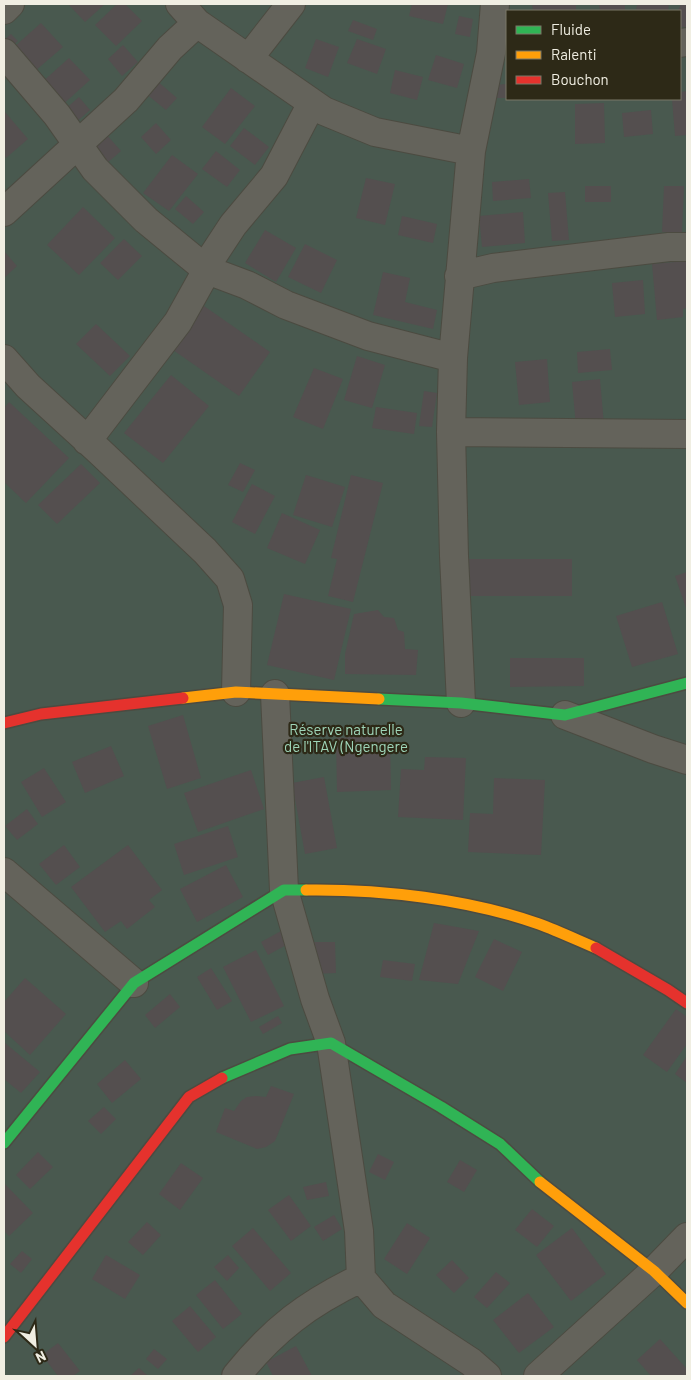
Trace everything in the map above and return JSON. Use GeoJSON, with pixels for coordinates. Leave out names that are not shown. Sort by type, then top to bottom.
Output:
{"type":"FeatureCollection","features":[{"type":"Feature","properties":{"kind":"street"},"geometry":{"type":"LineString","coordinates":[[4,10],[10,4]]}},
{"type":"Feature","properties":{"kind":"street"},"geometry":{"type":"LineString","coordinates":[[248,59],[291,4]]}},
{"type":"Feature","properties":{"kind":"street"},"geometry":{"type":"LineString","coordinates":[[461,703],[450,432],[453,358],[471,151],[499,54],[495,4]]}},
{"type":"Feature","properties":{"kind":"street"},"geometry":{"type":"LineString","coordinates":[[4,212],[126,100],[170,48],[189,13],[248,59],[324,111],[375,132],[471,151]]}},
{"type":"Feature","properties":{"kind":"street"},"geometry":{"type":"LineString","coordinates":[[4,52],[57,114],[95,169],[146,220],[207,270],[247,285],[286,305],[368,336],[453,358]]}},
{"type":"Feature","properties":{"kind":"street"},"geometry":{"type":"LineString","coordinates":[[88,441],[178,322],[207,270],[210,260],[233,225],[274,176],[312,103]]}},
{"type":"Feature","properties":{"kind":"street"},"geometry":{"type":"LineString","coordinates":[[459,276],[493,268],[669,247],[687,247]]}},
{"type":"Feature","properties":{"kind":"street"},"geometry":{"type":"LineString","coordinates":[[4,359],[28,386],[204,551],[230,579],[238,605],[236,692]]}},
{"type":"Feature","properties":{"kind":"street"},"geometry":{"type":"LineString","coordinates":[[450,432],[687,434]]}},
{"type":"Feature","properties":{"kind":"street"},"geometry":{"type":"LineString","coordinates":[[565,715],[687,682]]}},
{"type":"Feature","properties":{"kind":"street"},"geometry":{"type":"LineString","coordinates":[[4,723],[41,714],[236,692],[461,703],[565,715],[687,760]]}},
{"type":"Feature","properties":{"kind":"street"},"geometry":{"type":"LineString","coordinates":[[275,694],[284,890],[315,999],[331,1043],[360,1231],[361,1278],[384,1305],[471,1362],[487,1376]]}},
{"type":"Feature","properties":{"kind":"street"},"geometry":{"type":"LineString","coordinates":[[4,872],[134,983]]}},
{"type":"Feature","properties":{"kind":"street"},"geometry":{"type":"LineString","coordinates":[[4,1143],[134,983],[284,890],[349,889],[426,898],[482,908],[539,924],[599,949],[653,980],[687,1003]]}},
{"type":"Feature","properties":{"kind":"street"},"geometry":{"type":"LineString","coordinates":[[4,1337],[189,1097],[227,1075],[290,1049],[331,1043],[500,1144],[550,1191],[654,1271],[687,1303]]}},
{"type":"Feature","properties":{"kind":"street"},"geometry":{"type":"LineString","coordinates":[[538,1376],[654,1271],[687,1237]]}},
{"type":"Feature","properties":{"kind":"street"},"geometry":{"type":"LineString","coordinates":[[236,1376],[283,1325],[332,1292],[361,1278]]}},
{"type":"Feature","properties":{"kind":"green space","name":"Réserve naturelle de l'ITAV (Ngengere"},"geometry":{"type":"Polygon","coordinates":[[[4,4],[687,4],[687,1376],[4,1376],[4,4]]]}},
{"type":"Feature","properties":{"kind":"building"},"geometry":{"type":"Polygon","coordinates":[[[68,4],[105,4],[85,22],[68,4]]]}},
{"type":"Feature","properties":{"kind":"building"},"geometry":{"type":"Polygon","coordinates":[[[117,4],[125,4],[142,21],[116,46],[95,25],[117,4]]]}},
{"type":"Feature","properties":{"kind":"building"},"geometry":{"type":"Polygon","coordinates":[[[412,4],[448,4],[443,24],[409,16],[412,4]]]}},
{"type":"Feature","properties":{"kind":"building"},"geometry":{"type":"Polygon","coordinates":[[[532,4],[576,4],[576,10],[533,10],[532,4]]]}},
{"type":"Feature","properties":{"kind":"building"},"geometry":{"type":"Polygon","coordinates":[[[599,4],[625,4],[625,10],[600,10],[599,4]]]}},
{"type":"Feature","properties":{"kind":"building"},"geometry":{"type":"Polygon","coordinates":[[[637,4],[669,4],[668,10],[636,10],[637,4]]]}},
{"type":"Feature","properties":{"kind":"building"},"geometry":{"type":"Polygon","coordinates":[[[681,4],[687,4],[687,27],[681,27],[681,10],[678,10],[681,4]]]}},
{"type":"Feature","properties":{"kind":"building"},"geometry":{"type":"Polygon","coordinates":[[[459,16],[473,19],[470,37],[455,34],[459,16]]]}},
{"type":"Feature","properties":{"kind":"building"},"geometry":{"type":"Polygon","coordinates":[[[353,20],[377,29],[373,40],[348,31],[353,20]]]}},
{"type":"Feature","properties":{"kind":"building"},"geometry":{"type":"Polygon","coordinates":[[[41,23],[63,47],[35,71],[14,47],[41,23]]]}},
{"type":"Feature","properties":{"kind":"building"},"geometry":{"type":"Polygon","coordinates":[[[11,34],[18,41],[11,47],[4,40],[11,34]]]}},
{"type":"Feature","properties":{"kind":"building"},"geometry":{"type":"Polygon","coordinates":[[[316,39],[339,47],[328,77],[305,68],[316,39]]]}},
{"type":"Feature","properties":{"kind":"building"},"geometry":{"type":"Polygon","coordinates":[[[357,39],[386,49],[377,74],[347,63],[357,39]]]}},
{"type":"Feature","properties":{"kind":"building"},"geometry":{"type":"Polygon","coordinates":[[[123,45],[138,62],[122,76],[108,59],[123,45]]]}},
{"type":"Feature","properties":{"kind":"building"},"geometry":{"type":"Polygon","coordinates":[[[436,55],[464,64],[457,88],[428,80],[436,55]]]}},
{"type":"Feature","properties":{"kind":"building"},"geometry":{"type":"Polygon","coordinates":[[[69,58],[90,80],[60,107],[40,84],[69,58]]]}},
{"type":"Feature","properties":{"kind":"building"},"geometry":{"type":"Polygon","coordinates":[[[395,70],[423,77],[417,100],[390,93],[395,70]]]}},
{"type":"Feature","properties":{"kind":"building"},"geometry":{"type":"Polygon","coordinates":[[[156,80],[177,98],[166,110],[145,93],[156,80]]]}},
{"type":"Feature","properties":{"kind":"building"},"geometry":{"type":"Polygon","coordinates":[[[506,84],[506,98],[492,98],[492,85],[506,84]]]}},
{"type":"Feature","properties":{"kind":"building"},"geometry":{"type":"Polygon","coordinates":[[[231,88],[255,106],[225,144],[202,127],[231,88]]]}},
{"type":"Feature","properties":{"kind":"building"},"geometry":{"type":"Polygon","coordinates":[[[687,91],[687,135],[675,136],[672,100],[681,100],[681,92],[687,91]]]}},
{"type":"Feature","properties":{"kind":"building"},"geometry":{"type":"Polygon","coordinates":[[[79,97],[90,110],[74,124],[63,111],[79,97]]]}},
{"type":"Feature","properties":{"kind":"building"},"geometry":{"type":"Polygon","coordinates":[[[604,103],[605,143],[575,144],[575,104],[604,103]]]}},
{"type":"Feature","properties":{"kind":"building"},"geometry":{"type":"Polygon","coordinates":[[[651,110],[653,134],[624,137],[622,113],[651,110]]]}},
{"type":"Feature","properties":{"kind":"building"},"geometry":{"type":"Polygon","coordinates":[[[5,112],[28,139],[6,158],[4,155],[5,112]]]}},
{"type":"Feature","properties":{"kind":"building"},"geometry":{"type":"Polygon","coordinates":[[[156,123],[171,140],[156,154],[141,137],[156,123]]]}},
{"type":"Feature","properties":{"kind":"building"},"geometry":{"type":"Polygon","coordinates":[[[244,128],[269,147],[255,165],[230,146],[244,128]]]}},
{"type":"Feature","properties":{"kind":"building"},"geometry":{"type":"Polygon","coordinates":[[[106,134],[121,151],[106,164],[91,147],[106,134]]]}},
{"type":"Feature","properties":{"kind":"building"},"geometry":{"type":"Polygon","coordinates":[[[216,151],[240,170],[227,187],[202,169],[216,151]]]}},
{"type":"Feature","properties":{"kind":"building"},"geometry":{"type":"Polygon","coordinates":[[[172,155],[198,174],[169,211],[143,193],[172,155]]]}},
{"type":"Feature","properties":{"kind":"building"},"geometry":{"type":"Polygon","coordinates":[[[366,178],[395,184],[385,225],[356,218],[366,178]]]}},
{"type":"Feature","properties":{"kind":"building"},"geometry":{"type":"Polygon","coordinates":[[[529,179],[531,198],[493,201],[492,182],[529,179]]]}},
{"type":"Feature","properties":{"kind":"building"},"geometry":{"type":"Polygon","coordinates":[[[585,186],[611,186],[611,202],[585,202],[585,186]]]}},
{"type":"Feature","properties":{"kind":"building"},"geometry":{"type":"Polygon","coordinates":[[[664,186],[684,186],[682,232],[662,232],[664,186]]]}},
{"type":"Feature","properties":{"kind":"building"},"geometry":{"type":"Polygon","coordinates":[[[565,192],[569,240],[552,241],[548,193],[565,192]]]}},
{"type":"Feature","properties":{"kind":"building"},"geometry":{"type":"Polygon","coordinates":[[[186,196],[204,212],[193,224],[175,209],[186,196]]]}},
{"type":"Feature","properties":{"kind":"building"},"geometry":{"type":"Polygon","coordinates":[[[83,207],[115,238],[79,275],[47,245],[83,207]]]}},
{"type":"Feature","properties":{"kind":"building"},"geometry":{"type":"Polygon","coordinates":[[[523,212],[525,243],[482,247],[479,216],[523,212]]]}},
{"type":"Feature","properties":{"kind":"building"},"geometry":{"type":"Polygon","coordinates":[[[402,216],[437,224],[433,243],[398,235],[402,216]]]}},
{"type":"Feature","properties":{"kind":"building"},"geometry":{"type":"Polygon","coordinates":[[[265,230],[296,248],[276,282],[245,263],[265,230]]]}},
{"type":"Feature","properties":{"kind":"building"},"geometry":{"type":"Polygon","coordinates":[[[124,239],[142,256],[118,280],[100,263],[124,239]]]}},
{"type":"Feature","properties":{"kind":"building"},"geometry":{"type":"Polygon","coordinates":[[[305,244],[337,260],[321,293],[288,277],[305,244]]]}},
{"type":"Feature","properties":{"kind":"building"},"geometry":{"type":"Polygon","coordinates":[[[4,251],[17,266],[4,278],[4,251]]]}},
{"type":"Feature","properties":{"kind":"building"},"geometry":{"type":"Polygon","coordinates":[[[687,261],[687,308],[683,309],[683,317],[657,320],[652,264],[687,261]]]}},
{"type":"Feature","properties":{"kind":"building"},"geometry":{"type":"Polygon","coordinates":[[[383,272],[410,278],[405,302],[437,310],[433,329],[373,315],[383,272]]]}},
{"type":"Feature","properties":{"kind":"building"},"geometry":{"type":"Polygon","coordinates":[[[643,280],[645,314],[615,317],[612,283],[643,280]]]}},
{"type":"Feature","properties":{"kind":"building"},"geometry":{"type":"Polygon","coordinates":[[[204,306],[270,352],[239,396],[173,350],[204,306]]]}},
{"type":"Feature","properties":{"kind":"building"},"geometry":{"type":"Polygon","coordinates":[[[96,324],[130,356],[110,376],[76,344],[96,324]]]}},
{"type":"Feature","properties":{"kind":"building"},"geometry":{"type":"Polygon","coordinates":[[[610,349],[612,370],[578,373],[577,352],[610,349]]]}},
{"type":"Feature","properties":{"kind":"building"},"geometry":{"type":"Polygon","coordinates":[[[357,356],[385,365],[372,408],[344,400],[357,356]]]}},
{"type":"Feature","properties":{"kind":"building"},"geometry":{"type":"Polygon","coordinates":[[[547,359],[550,402],[519,405],[515,362],[547,359]]]}},
{"type":"Feature","properties":{"kind":"building"},"geometry":{"type":"Polygon","coordinates":[[[314,368],[343,379],[323,429],[293,417],[314,368]]]}},
{"type":"Feature","properties":{"kind":"building"},"geometry":{"type":"Polygon","coordinates":[[[171,375],[209,406],[163,463],[124,433],[171,375]]]}},
{"type":"Feature","properties":{"kind":"building"},"geometry":{"type":"Polygon","coordinates":[[[600,379],[604,425],[576,427],[572,382],[600,379]]]}},
{"type":"Feature","properties":{"kind":"building"},"geometry":{"type":"Polygon","coordinates":[[[424,391],[437,393],[432,427],[419,426],[424,391]]]}},
{"type":"Feature","properties":{"kind":"building"},"geometry":{"type":"Polygon","coordinates":[[[9,402],[69,458],[26,503],[4,482],[4,408],[9,402]]]}},
{"type":"Feature","properties":{"kind":"building"},"geometry":{"type":"Polygon","coordinates":[[[376,407],[417,413],[414,434],[372,428],[376,407]]]}},
{"type":"Feature","properties":{"kind":"building"},"geometry":{"type":"Polygon","coordinates":[[[240,463],[255,470],[243,492],[228,485],[240,463]]]}},
{"type":"Feature","properties":{"kind":"building"},"geometry":{"type":"Polygon","coordinates":[[[81,464],[100,483],[57,524],[38,505],[81,464]]]}},
{"type":"Feature","properties":{"kind":"building"},"geometry":{"type":"Polygon","coordinates":[[[306,475],[345,487],[332,527],[293,515],[306,475]]]}},
{"type":"Feature","properties":{"kind":"building"},"geometry":{"type":"Polygon","coordinates":[[[351,475],[383,483],[353,602],[328,596],[337,559],[331,558],[351,475]]]}},
{"type":"Feature","properties":{"kind":"building"},"geometry":{"type":"Polygon","coordinates":[[[252,484],[275,496],[255,534],[232,522],[252,484]]]}},
{"type":"Feature","properties":{"kind":"building"},"geometry":{"type":"Polygon","coordinates":[[[282,513],[320,530],[305,564],[267,548],[282,513]]]}},
{"type":"Feature","properties":{"kind":"building"},"geometry":{"type":"Polygon","coordinates":[[[468,559],[572,559],[572,596],[468,596],[468,559]]]}},
{"type":"Feature","properties":{"kind":"building"},"geometry":{"type":"Polygon","coordinates":[[[687,572],[687,611],[675,576],[687,572]]]}},
{"type":"Feature","properties":{"kind":"building"},"geometry":{"type":"Polygon","coordinates":[[[284,594],[351,609],[334,680],[267,665],[284,594]]]}},
{"type":"Feature","properties":{"kind":"building"},"geometry":{"type":"Polygon","coordinates":[[[662,602],[678,654],[632,667],[616,616],[662,602]]]}},
{"type":"Feature","properties":{"kind":"building"},"geometry":{"type":"Polygon","coordinates":[[[378,610],[384,617],[394,618],[398,630],[404,632],[405,649],[418,650],[416,675],[345,674],[345,654],[354,614],[378,610]]]}},
{"type":"Feature","properties":{"kind":"building"},"geometry":{"type":"Polygon","coordinates":[[[510,658],[584,658],[584,686],[510,687],[510,658]]]}},
{"type":"Feature","properties":{"kind":"building"},"geometry":{"type":"Polygon","coordinates":[[[183,715],[201,778],[167,789],[148,726],[183,715]]]}},
{"type":"Feature","properties":{"kind":"building"},"geometry":{"type":"Polygon","coordinates":[[[390,735],[391,790],[337,792],[336,738],[390,735]]]}},
{"type":"Feature","properties":{"kind":"building"},"geometry":{"type":"Polygon","coordinates":[[[111,746],[124,776],[85,793],[72,762],[111,746]]]}},
{"type":"Feature","properties":{"kind":"building"},"geometry":{"type":"Polygon","coordinates":[[[425,757],[466,758],[463,820],[398,817],[401,769],[424,770],[425,757]]]}},
{"type":"Feature","properties":{"kind":"building"},"geometry":{"type":"Polygon","coordinates":[[[44,768],[66,802],[42,817],[21,782],[44,768]]]}},
{"type":"Feature","properties":{"kind":"building"},"geometry":{"type":"Polygon","coordinates":[[[251,770],[264,809],[198,832],[184,793],[251,770]]]}},
{"type":"Feature","properties":{"kind":"building"},"geometry":{"type":"Polygon","coordinates":[[[324,777],[337,848],[305,854],[292,783],[324,777]]]}},
{"type":"Feature","properties":{"kind":"building"},"geometry":{"type":"Polygon","coordinates":[[[494,778],[545,780],[541,855],[468,852],[470,813],[493,814],[494,778]]]}},
{"type":"Feature","properties":{"kind":"building"},"geometry":{"type":"Polygon","coordinates":[[[27,809],[38,824],[17,840],[5,826],[27,809]]]}},
{"type":"Feature","properties":{"kind":"building"},"geometry":{"type":"Polygon","coordinates":[[[228,826],[238,857],[184,875],[174,844],[228,826]]]}},
{"type":"Feature","properties":{"kind":"building"},"geometry":{"type":"Polygon","coordinates":[[[64,845],[80,867],[56,885],[39,864],[64,845]]]}},
{"type":"Feature","properties":{"kind":"building"},"geometry":{"type":"Polygon","coordinates":[[[128,845],[162,890],[149,900],[155,907],[127,929],[121,921],[105,932],[71,887],[128,845]]]}},
{"type":"Feature","properties":{"kind":"building"},"geometry":{"type":"Polygon","coordinates":[[[226,865],[243,897],[197,922],[180,889],[226,865]]]}},
{"type":"Feature","properties":{"kind":"building"},"geometry":{"type":"Polygon","coordinates":[[[434,923],[479,931],[458,984],[419,980],[434,923]]]}},
{"type":"Feature","properties":{"kind":"building"},"geometry":{"type":"Polygon","coordinates":[[[281,931],[288,944],[268,955],[261,942],[281,931]]]}},
{"type":"Feature","properties":{"kind":"building"},"geometry":{"type":"Polygon","coordinates":[[[494,939],[522,952],[503,991],[475,977],[494,939]]]}},
{"type":"Feature","properties":{"kind":"building"},"geometry":{"type":"Polygon","coordinates":[[[313,942],[335,942],[336,973],[314,974],[313,942]]]}},
{"type":"Feature","properties":{"kind":"building"},"geometry":{"type":"Polygon","coordinates":[[[256,950],[284,1006],[251,1022],[223,967],[256,950]]]}},
{"type":"Feature","properties":{"kind":"building"},"geometry":{"type":"Polygon","coordinates":[[[383,960],[415,964],[412,981],[380,977],[383,960]]]}},
{"type":"Feature","properties":{"kind":"building"},"geometry":{"type":"Polygon","coordinates":[[[211,968],[232,1001],[217,1010],[197,977],[211,968]]]}},
{"type":"Feature","properties":{"kind":"building"},"geometry":{"type":"Polygon","coordinates":[[[25,978],[66,1014],[30,1055],[4,1031],[4,1002],[25,978]]]}},
{"type":"Feature","properties":{"kind":"building"},"geometry":{"type":"Polygon","coordinates":[[[170,994],[180,1007],[155,1028],[145,1015],[170,994]]]}},
{"type":"Feature","properties":{"kind":"building"},"geometry":{"type":"Polygon","coordinates":[[[676,1009],[687,1017],[687,1044],[667,1072],[643,1055],[676,1009]]]}},
{"type":"Feature","properties":{"kind":"building"},"geometry":{"type":"Polygon","coordinates":[[[278,1016],[282,1023],[263,1034],[259,1027],[278,1016]]]}},
{"type":"Feature","properties":{"kind":"building"},"geometry":{"type":"Polygon","coordinates":[[[5,1043],[40,1072],[21,1093],[4,1079],[5,1043]]]}},
{"type":"Feature","properties":{"kind":"building"},"geometry":{"type":"Polygon","coordinates":[[[687,1056],[687,1083],[675,1074],[687,1056]]]}},
{"type":"Feature","properties":{"kind":"building"},"geometry":{"type":"Polygon","coordinates":[[[125,1060],[141,1079],[112,1103],[97,1084],[125,1060]]]}},
{"type":"Feature","properties":{"kind":"building"},"geometry":{"type":"Polygon","coordinates":[[[271,1086],[294,1094],[275,1141],[266,1147],[257,1149],[216,1132],[225,1108],[234,1111],[241,1101],[247,1097],[266,1097],[271,1086]]]}},
{"type":"Feature","properties":{"kind":"building"},"geometry":{"type":"Polygon","coordinates":[[[104,1107],[116,1119],[101,1134],[88,1121],[104,1107]]]}},
{"type":"Feature","properties":{"kind":"building"},"geometry":{"type":"Polygon","coordinates":[[[38,1152],[53,1167],[30,1189],[16,1175],[38,1152]]]}},
{"type":"Feature","properties":{"kind":"building"},"geometry":{"type":"Polygon","coordinates":[[[378,1154],[394,1162],[385,1180],[369,1172],[378,1154]]]}},
{"type":"Feature","properties":{"kind":"building"},"geometry":{"type":"Polygon","coordinates":[[[460,1160],[477,1170],[464,1192],[447,1182],[460,1160]]]}},
{"type":"Feature","properties":{"kind":"building"},"geometry":{"type":"Polygon","coordinates":[[[181,1163],[203,1178],[180,1210],[159,1194],[181,1163]]]}},
{"type":"Feature","properties":{"kind":"building"},"geometry":{"type":"Polygon","coordinates":[[[326,1182],[329,1196],[307,1200],[303,1187],[326,1182]]]}},
{"type":"Feature","properties":{"kind":"building"},"geometry":{"type":"Polygon","coordinates":[[[4,1183],[33,1213],[9,1236],[4,1231],[4,1183]]]}},
{"type":"Feature","properties":{"kind":"building"},"geometry":{"type":"Polygon","coordinates":[[[289,1195],[311,1226],[291,1241],[268,1210],[289,1195]]]}},
{"type":"Feature","properties":{"kind":"building"},"geometry":{"type":"Polygon","coordinates":[[[532,1209],[554,1226],[537,1247],[515,1230],[532,1209]]]}},
{"type":"Feature","properties":{"kind":"building"},"geometry":{"type":"Polygon","coordinates":[[[334,1215],[342,1229],[323,1241],[314,1227],[334,1215]]]}},
{"type":"Feature","properties":{"kind":"building"},"geometry":{"type":"Polygon","coordinates":[[[147,1222],[161,1235],[143,1255],[128,1242],[147,1222]]]}},
{"type":"Feature","properties":{"kind":"building"},"geometry":{"type":"Polygon","coordinates":[[[407,1223],[430,1238],[407,1274],[384,1259],[407,1223]]]}},
{"type":"Feature","properties":{"kind":"building"},"geometry":{"type":"Polygon","coordinates":[[[253,1228],[291,1273],[270,1291],[232,1246],[253,1228]]]}},
{"type":"Feature","properties":{"kind":"building"},"geometry":{"type":"Polygon","coordinates":[[[572,1228],[606,1274],[571,1301],[536,1255],[572,1228]]]}},
{"type":"Feature","properties":{"kind":"building"},"geometry":{"type":"Polygon","coordinates":[[[22,1251],[32,1259],[21,1273],[10,1264],[22,1251]]]}},
{"type":"Feature","properties":{"kind":"building"},"geometry":{"type":"Polygon","coordinates":[[[106,1255],[140,1275],[125,1299],[92,1279],[106,1255]]]}},
{"type":"Feature","properties":{"kind":"building"},"geometry":{"type":"Polygon","coordinates":[[[228,1255],[239,1268],[227,1281],[214,1267],[228,1255]]]}},
{"type":"Feature","properties":{"kind":"building"},"geometry":{"type":"Polygon","coordinates":[[[452,1260],[469,1278],[454,1293],[436,1275],[452,1260]]]}},
{"type":"Feature","properties":{"kind":"building"},"geometry":{"type":"Polygon","coordinates":[[[496,1272],[510,1283],[487,1308],[474,1297],[496,1272]]]}},
{"type":"Feature","properties":{"kind":"building"},"geometry":{"type":"Polygon","coordinates":[[[215,1280],[242,1314],[223,1329],[196,1295],[215,1280]]]}},
{"type":"Feature","properties":{"kind":"building"},"geometry":{"type":"Polygon","coordinates":[[[528,1293],[554,1327],[519,1353],[493,1320],[528,1293]]]}},
{"type":"Feature","properties":{"kind":"building"},"geometry":{"type":"Polygon","coordinates":[[[190,1306],[216,1337],[198,1352],[172,1321],[190,1306]]]}},
{"type":"Feature","properties":{"kind":"building"},"geometry":{"type":"Polygon","coordinates":[[[660,1339],[687,1369],[687,1376],[651,1376],[637,1360],[660,1339]]]}},
{"type":"Feature","properties":{"kind":"building"},"geometry":{"type":"Polygon","coordinates":[[[58,1343],[80,1371],[73,1376],[58,1376],[42,1355],[58,1343]]]}},
{"type":"Feature","properties":{"kind":"building"},"geometry":{"type":"Polygon","coordinates":[[[296,1346],[312,1376],[273,1376],[266,1362],[296,1346]]]}},
{"type":"Feature","properties":{"kind":"building"},"geometry":{"type":"Polygon","coordinates":[[[154,1349],[167,1359],[158,1369],[146,1359],[154,1349]]]}},
{"type":"Feature","properties":{"kind":"building"},"geometry":{"type":"Polygon","coordinates":[[[139,1368],[148,1376],[130,1376],[139,1368]]]}},
{"type":"Feature","properties":{"kind":"traffic: fast"},"geometry":{"type":"LineString","coordinates":[[379,699],[461,703],[565,715],[687,683]]}},
{"type":"Feature","properties":{"kind":"traffic: fast"},"geometry":{"type":"LineString","coordinates":[[4,1143],[134,983],[284,890],[306,890]]}},
{"type":"Feature","properties":{"kind":"traffic: fast"},"geometry":{"type":"LineString","coordinates":[[222,1078],[290,1049],[331,1043],[500,1144],[540,1182]]}},
{"type":"Feature","properties":{"kind":"traffic: slow"},"geometry":{"type":"LineString","coordinates":[[183,698],[236,692],[379,699]]}},
{"type":"Feature","properties":{"kind":"traffic: slow"},"geometry":{"type":"LineString","coordinates":[[306,890],[364,891],[454,902],[512,915],[596,948]]}},
{"type":"Feature","properties":{"kind":"traffic: slow"},"geometry":{"type":"LineString","coordinates":[[540,1182],[654,1271],[687,1303]]}},
{"type":"Feature","properties":{"kind":"traffic: jam"},"geometry":{"type":"LineString","coordinates":[[4,723],[41,714],[183,698]]}},
{"type":"Feature","properties":{"kind":"traffic: jam"},"geometry":{"type":"LineString","coordinates":[[596,948],[687,1003]]}},
{"type":"Feature","properties":{"kind":"traffic: jam"},"geometry":{"type":"LineString","coordinates":[[4,1337],[189,1097],[222,1078]]}}]}
